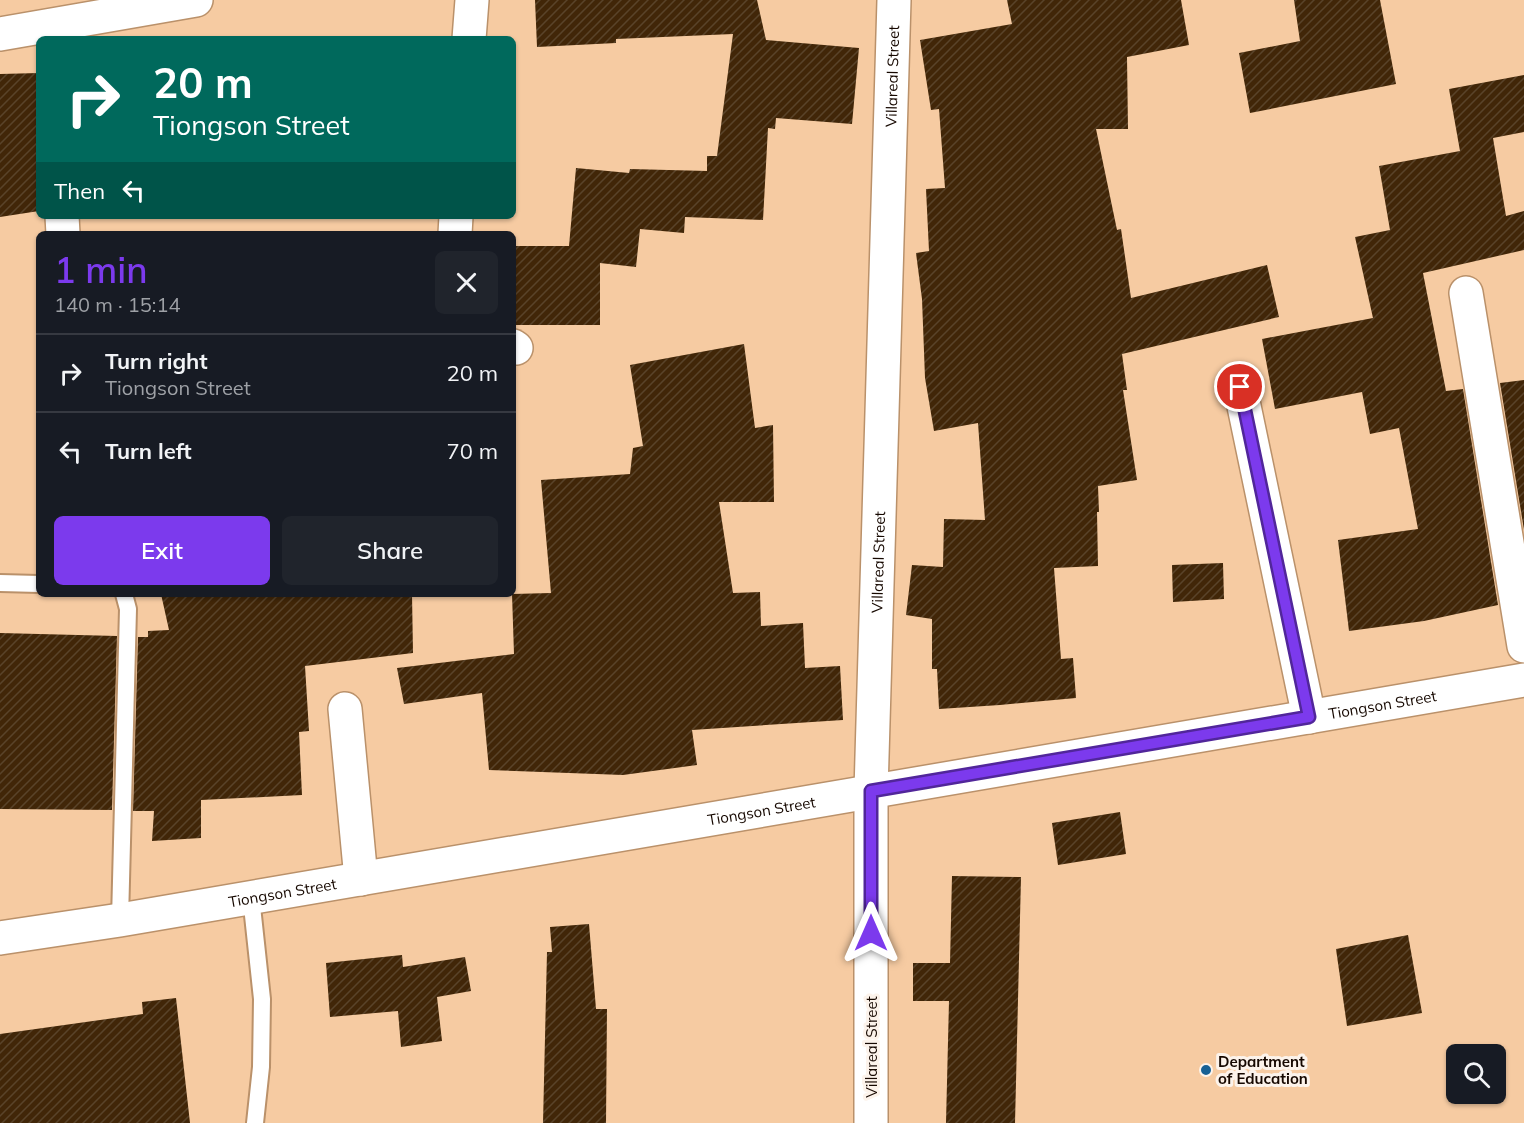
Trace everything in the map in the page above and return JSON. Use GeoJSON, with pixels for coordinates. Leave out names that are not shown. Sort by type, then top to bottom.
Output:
{"type":"FeatureCollection","features":[{"type":"Feature","properties":{"kind":"street"},"geometry":{"type":"LineString","coordinates":[[0,34],[196,0]]}},
{"type":"Feature","properties":{"kind":"street"},"geometry":{"type":"LineString","coordinates":[[469,36],[472,0]]}},
{"type":"Feature","properties":{"kind":"street","name":"Villareal Street"},"geometry":{"type":"LineString","coordinates":[[871,1123],[871,791],[894,0]]}},
{"type":"Feature","properties":{"kind":"street"},"geometry":{"type":"LineString","coordinates":[[1466,293],[1524,646]]}},
{"type":"Feature","properties":{"kind":"street"},"geometry":{"type":"LineString","coordinates":[[1240,387],[1309,717]]}},
{"type":"Feature","properties":{"kind":"street","name":"Tiongson Street"},"geometry":{"type":"LineString","coordinates":[[0,938],[120,920],[1524,680]]}},
{"type":"Feature","properties":{"kind":"street"},"geometry":{"type":"LineString","coordinates":[[345,709],[360,879]]}},
{"type":"Feature","properties":{"kind":"lane"},"geometry":{"type":"LineString","coordinates":[[0,583],[36,584]]}},
{"type":"Feature","properties":{"kind":"lane"},"geometry":{"type":"LineString","coordinates":[[120,920],[129,609],[124,597]]}},
{"type":"Feature","properties":{"kind":"lane"},"geometry":{"type":"LineString","coordinates":[[252,897],[262,999],[261,1067],[255,1123]]}},
{"type":"Feature","properties":{"kind":"building"},"geometry":{"type":"Polygon","coordinates":[[[535,0],[757,0],[766,40],[859,48],[852,124],[776,118],[775,129],[768,128],[763,220],[685,217],[684,233],[640,229],[636,267],[600,263],[600,325],[516,325],[516,246],[569,246],[576,168],[629,173],[630,169],[707,171],[707,156],[717,156],[733,34],[616,39],[616,43],[537,47],[535,0]]]}},
{"type":"Feature","properties":{"kind":"building"},"geometry":{"type":"Polygon","coordinates":[[[1007,0],[1181,0],[1189,45],[1127,57],[1128,129],[1096,129],[1117,230],[1121,229],[1131,298],[1267,265],[1279,317],[1122,354],[1127,390],[1123,390],[1137,480],[1098,486],[1098,566],[1054,568],[1061,659],[1073,658],[1076,698],[939,709],[937,669],[932,669],[932,619],[906,615],[912,565],[943,567],[944,519],[985,520],[978,423],[934,431],[925,378],[922,299],[916,253],[929,251],[926,189],[945,188],[939,109],[931,110],[920,40],[1012,24],[1007,0]]]}},
{"type":"Feature","properties":{"kind":"building"},"geometry":{"type":"Polygon","coordinates":[[[1294,0],[1380,0],[1396,84],[1250,113],[1239,53],[1300,41],[1294,0]]]}},
{"type":"Feature","properties":{"kind":"building"},"geometry":{"type":"Polygon","coordinates":[[[36,73],[36,211],[0,217],[0,74],[36,73]]]}},
{"type":"Feature","properties":{"kind":"building"},"geometry":{"type":"Polygon","coordinates":[[[1524,75],[1524,132],[1493,138],[1506,216],[1524,211],[1524,250],[1423,273],[1446,391],[1463,389],[1498,605],[1424,621],[1349,631],[1338,540],[1418,529],[1399,428],[1370,434],[1362,392],[1275,409],[1262,339],[1373,318],[1355,237],[1390,230],[1379,166],[1460,151],[1449,89],[1524,75]]]}},
{"type":"Feature","properties":{"kind":"building"},"geometry":{"type":"Polygon","coordinates":[[[744,344],[755,428],[773,425],[774,502],[719,502],[733,593],[760,592],[761,626],[803,623],[805,668],[840,666],[843,720],[692,730],[697,765],[623,775],[489,770],[482,693],[404,704],[397,668],[514,654],[512,597],[516,597],[516,594],[551,593],[541,480],[630,474],[633,448],[643,446],[630,365],[744,344]]]}},
{"type":"Feature","properties":{"kind":"building"},"geometry":{"type":"Polygon","coordinates":[[[1524,380],[1524,530],[1500,383],[1524,380]]]}},
{"type":"Feature","properties":{"kind":"building"},"geometry":{"type":"Polygon","coordinates":[[[1223,563],[1224,599],[1173,602],[1172,565],[1223,563]]]}},
{"type":"Feature","properties":{"kind":"building"},"geometry":{"type":"Polygon","coordinates":[[[162,597],[412,597],[413,653],[305,666],[309,731],[299,732],[302,795],[201,800],[201,838],[152,841],[154,811],[133,811],[138,637],[148,637],[148,631],[169,630],[162,597]]]}},
{"type":"Feature","properties":{"kind":"building"},"geometry":{"type":"Polygon","coordinates":[[[0,633],[117,636],[112,810],[0,809],[0,633]]]}},
{"type":"Feature","properties":{"kind":"building"},"geometry":{"type":"Polygon","coordinates":[[[1120,812],[1126,854],[1058,865],[1052,823],[1120,812]]]}},
{"type":"Feature","properties":{"kind":"building"},"geometry":{"type":"Polygon","coordinates":[[[952,876],[1021,877],[1015,1123],[946,1123],[949,1001],[913,1001],[913,963],[950,963],[952,876]]]}},
{"type":"Feature","properties":{"kind":"building"},"geometry":{"type":"Polygon","coordinates":[[[589,924],[596,1009],[607,1009],[606,1123],[543,1123],[547,952],[552,952],[550,927],[589,924]]]}},
{"type":"Feature","properties":{"kind":"building"},"geometry":{"type":"Polygon","coordinates":[[[1408,935],[1422,1013],[1347,1026],[1336,949],[1408,935]]]}},
{"type":"Feature","properties":{"kind":"building"},"geometry":{"type":"Polygon","coordinates":[[[402,955],[403,967],[465,957],[471,991],[437,997],[442,1041],[401,1047],[398,1011],[330,1017],[326,963],[402,955]]]}},
{"type":"Feature","properties":{"kind":"building"},"geometry":{"type":"Polygon","coordinates":[[[176,998],[190,1123],[0,1123],[0,1034],[143,1014],[142,1002],[176,998]]]}},
{"type":"Feature","properties":{"kind":"place","name":"Department of Education"},"geometry":{"type":"Point","coordinates":[1206,1070]}},
{"type":"Feature","properties":{"kind":"route"},"geometry":{"type":"LineString","coordinates":[[871,933],[871,791],[1309,717],[1240,387]]}}]}
